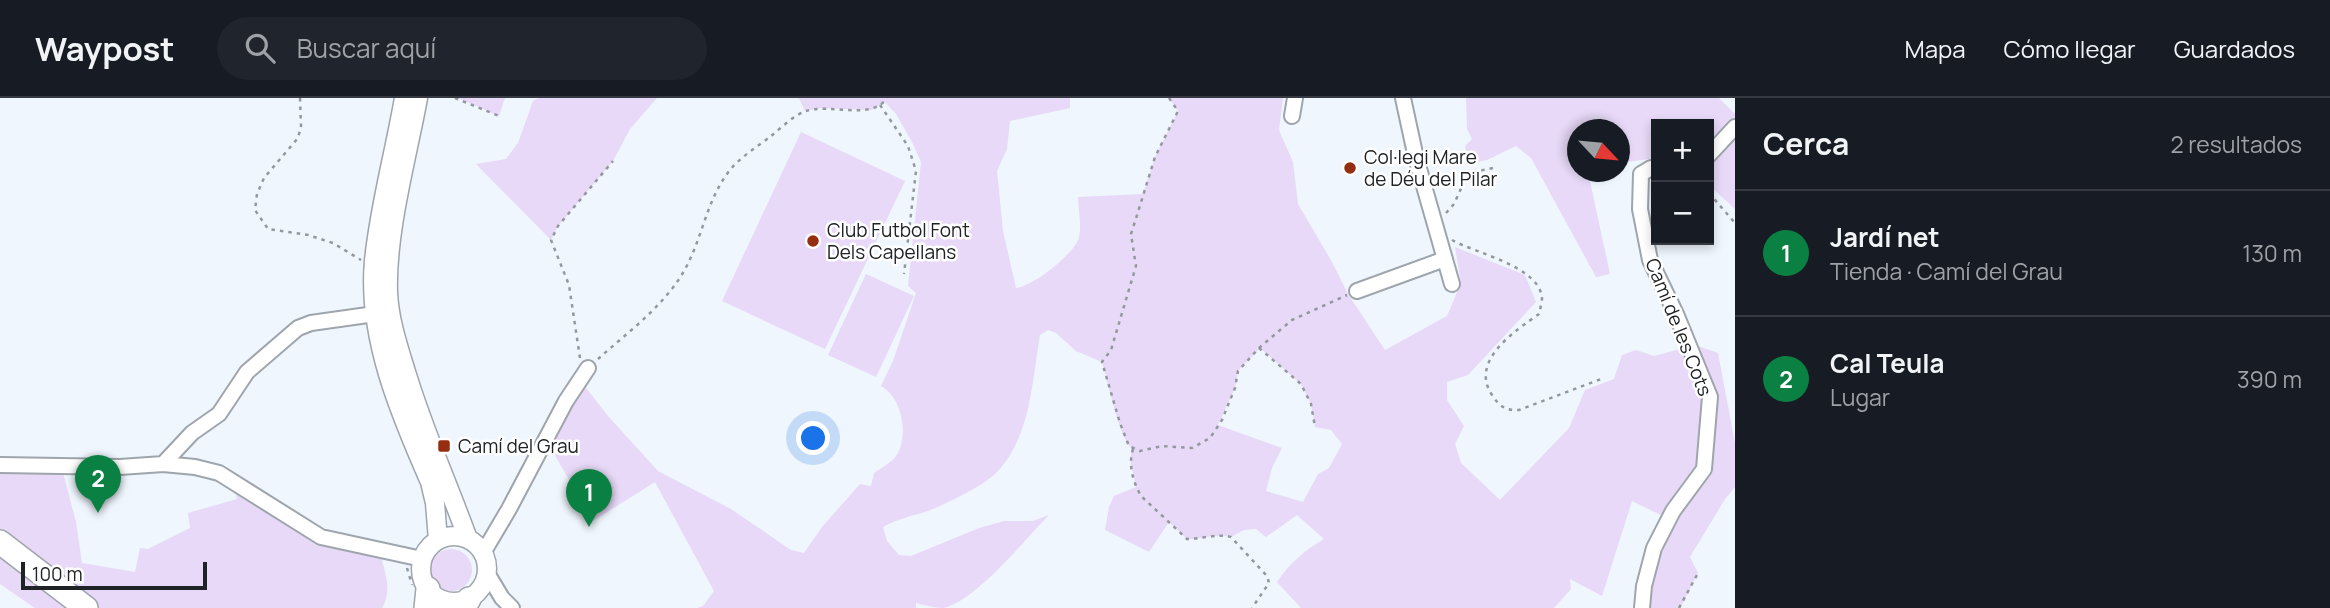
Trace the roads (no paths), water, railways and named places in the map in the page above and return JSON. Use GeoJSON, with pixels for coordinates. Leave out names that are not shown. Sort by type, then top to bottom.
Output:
{"type":"FeatureCollection","features":[{"type":"Feature","properties":{"kind":"highway"},"geometry":{"type":"LineString","coordinates":[[0,542],[72,604]]}},
{"type":"Feature","properties":{"kind":"highway"},"geometry":{"type":"LineString","coordinates":[[0,562],[72,604],[93,608]]}},
{"type":"Feature","properties":{"kind":"street"},"geometry":{"type":"LineString","coordinates":[[404,98],[374,261],[375,314],[384,359],[430,482],[438,540]]}},
{"type":"Feature","properties":{"kind":"street"},"geometry":{"type":"LineString","coordinates":[[418,98],[394,224],[388,293],[400,354],[418,410],[468,539],[483,553],[487,573],[502,598],[512,608]]}},
{"type":"Feature","properties":{"kind":"street"},"geometry":{"type":"LineString","coordinates":[[1292,116],[1295,98]]}},
{"type":"Feature","properties":{"kind":"street"},"geometry":{"type":"LineString","coordinates":[[1403,98],[1416,158],[1451,284]]}},
{"type":"Feature","properties":{"kind":"street"},"geometry":{"type":"LineString","coordinates":[[1714,150],[1735,127]]}},
{"type":"Feature","properties":{"kind":"street","name":"Camí de les Cots"},"geometry":{"type":"LineString","coordinates":[[1642,608],[1644,586],[1654,548],[1673,511],[1704,469],[1710,397],[1676,314],[1650,260],[1640,209],[1641,174],[1651,167]]}},
{"type":"Feature","properties":{"kind":"street"},"geometry":{"type":"LineString","coordinates":[[1357,291],[1445,259]]}},
{"type":"Feature","properties":{"kind":"street"},"geometry":{"type":"LineString","coordinates":[[163,464],[192,433],[219,414],[247,372],[298,328],[312,323],[375,314]]}},
{"type":"Feature","properties":{"kind":"street"},"geometry":{"type":"LineString","coordinates":[[483,553],[566,401],[586,370]]}},
{"type":"Feature","properties":{"kind":"street"},"geometry":{"type":"LineString","coordinates":[[0,466],[120,467],[163,464],[219,472],[321,537],[422,559]]}},
{"type":"Feature","properties":{"kind":"street"},"geometry":{"type":"LineString","coordinates":[[468,539],[453,536],[438,540],[428,548],[422,559],[422,578],[431,601],[461,604],[481,588],[487,573]]}},
{"type":"Feature","properties":{"kind":"place","name":"Col·legi Mare de Déu del Pilar"},"geometry":{"type":"Point","coordinates":[1350,168]}},
{"type":"Feature","properties":{"kind":"place","name":"Club Futbol Font Dels Capellans"},"geometry":{"type":"Point","coordinates":[813,241]}},
{"type":"Feature","properties":{"kind":"place","name":"Camí del Grau"},"geometry":{"type":"Point","coordinates":[444,446]}},
{"type":"Feature","properties":{"kind":"place","name":"Cal Teula"},"geometry":{"type":"Point","coordinates":[98,513]}},
{"type":"Feature","properties":{"kind":"place","name":"Jardí net"},"geometry":{"type":"Point","coordinates":[589,527]}}]}
